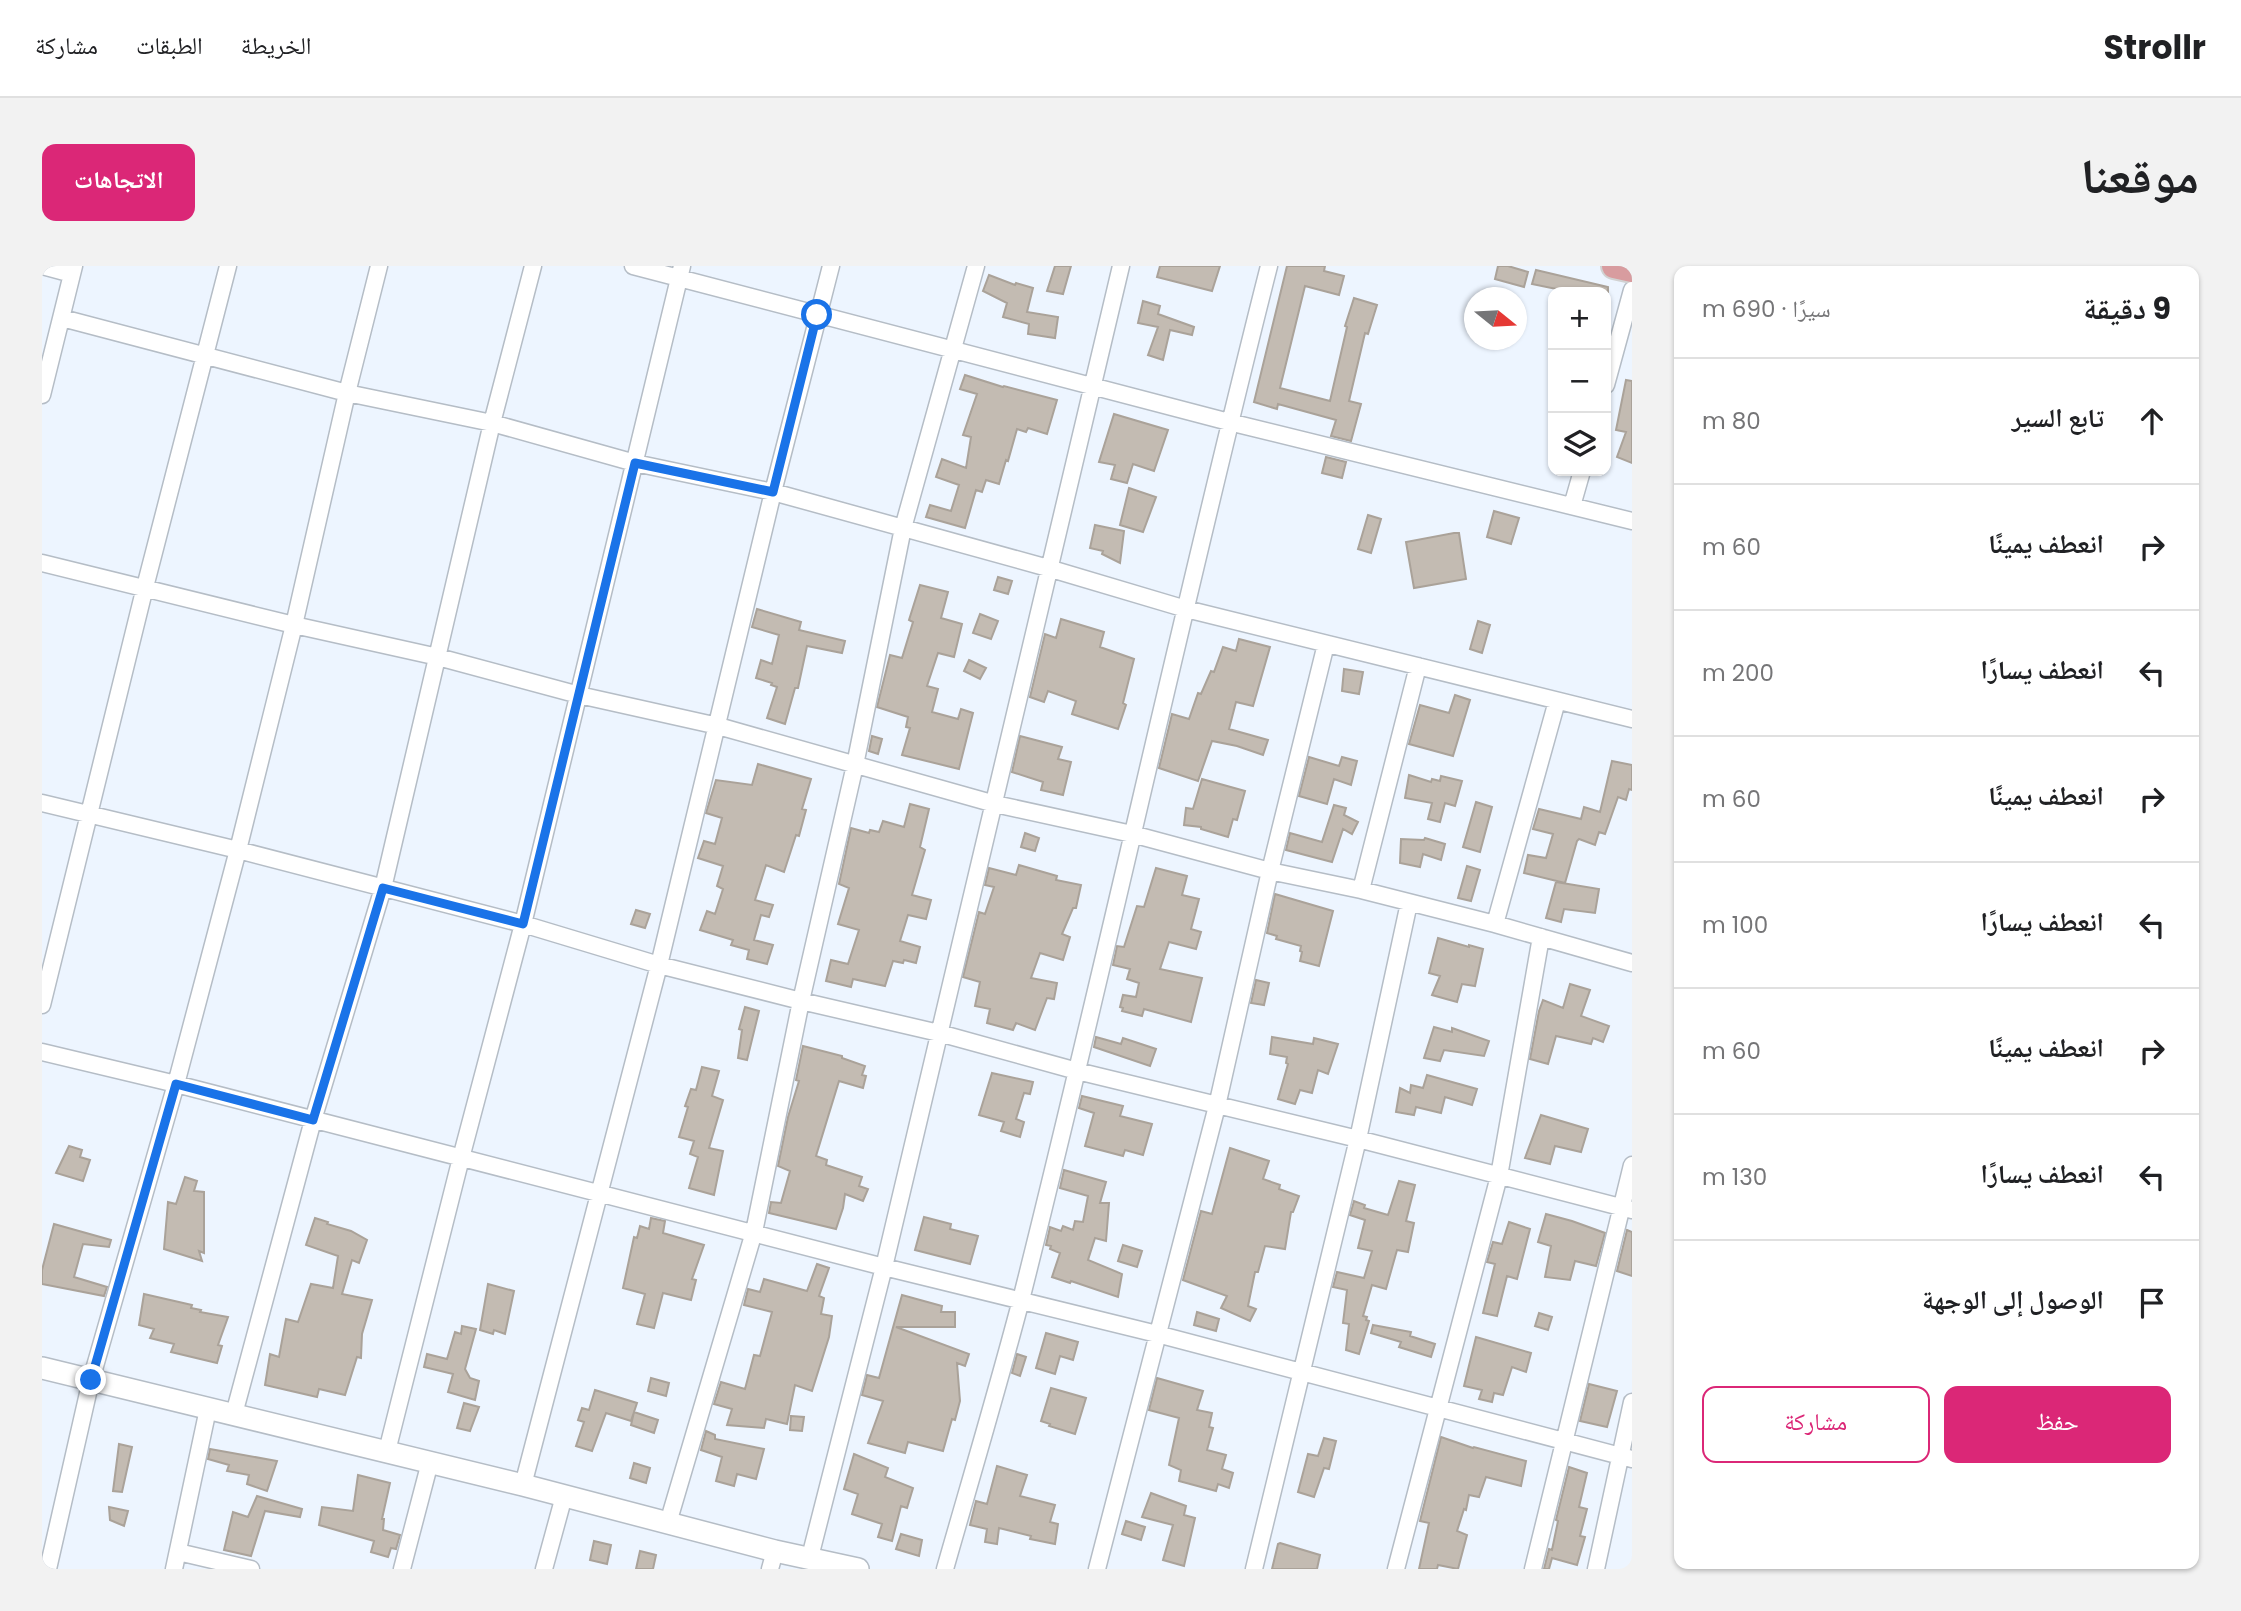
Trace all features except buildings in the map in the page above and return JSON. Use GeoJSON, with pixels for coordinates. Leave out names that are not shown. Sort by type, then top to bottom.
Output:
{"type":"FeatureCollection","features":[{"type":"Feature","properties":{"kind":"highway"},"geometry":{"type":"LineString","coordinates":[[1614,266],[1632,271]]}},
{"type":"Feature","properties":{"kind":"main road"},"geometry":{"type":"LineString","coordinates":[[42,1368],[387,1451],[668,1523],[773,1560],[810,1557],[858,1569]]}},
{"type":"Feature","properties":{"kind":"street"},"geometry":{"type":"LineString","coordinates":[[42,266],[73,270],[42,395]]}},
{"type":"Feature","properties":{"kind":"street"},"geometry":{"type":"LineString","coordinates":[[42,1005],[145,587],[228,266]]}},
{"type":"Feature","properties":{"kind":"street"},"geometry":{"type":"LineString","coordinates":[[48,1569],[49,1526],[176,1084],[238,850],[295,625],[347,393],[379,266]]}},
{"type":"Feature","properties":{"kind":"street"},"geometry":{"type":"LineString","coordinates":[[234,1414],[313,1120],[383,888],[492,423],[533,266]]}},
{"type":"Feature","properties":{"kind":"street"},"geometry":{"type":"LineString","coordinates":[[633,266],[680,272],[817,315],[1092,384],[1229,422],[1632,521]]}},
{"type":"Feature","properties":{"kind":"street"},"geometry":{"type":"LineString","coordinates":[[523,1485],[659,965],[773,492],[831,266]]}},
{"type":"Feature","properties":{"kind":"street"},"geometry":{"type":"LineString","coordinates":[[668,1523],[754,1232],[801,1001],[855,765],[903,528],[976,266]]}},
{"type":"Feature","properties":{"kind":"street"},"geometry":{"type":"LineString","coordinates":[[810,1557],[884,1267],[1121,266]]}},
{"type":"Feature","properties":{"kind":"street"},"geometry":{"type":"LineString","coordinates":[[945,1569],[1021,1300],[1229,422],[1269,266]]}},
{"type":"Feature","properties":{"kind":"street"},"geometry":{"type":"LineString","coordinates":[[387,1451],[523,924],[680,272]]}},
{"type":"Feature","properties":{"kind":"street"},"geometry":{"type":"LineString","coordinates":[[1611,367],[1632,290]]}},
{"type":"Feature","properties":{"kind":"street"},"geometry":{"type":"LineString","coordinates":[[62,318],[347,393],[492,423],[635,463],[773,492],[1186,609],[1632,719]]}},
{"type":"Feature","properties":{"kind":"street"},"geometry":{"type":"LineString","coordinates":[[1572,506],[1581,476]]}},
{"type":"Feature","properties":{"kind":"street"},"geometry":{"type":"LineString","coordinates":[[42,563],[438,657],[579,695],[718,726],[995,804],[1132,834],[1270,871],[1409,902],[1632,964]]}},
{"type":"Feature","properties":{"kind":"street"},"geometry":{"type":"LineString","coordinates":[[1097,1569],[1217,1106],[1270,871],[1326,644]]}},
{"type":"Feature","properties":{"kind":"street"},"geometry":{"type":"LineString","coordinates":[[1361,890],[1418,666]]}},
{"type":"Feature","properties":{"kind":"street"},"geometry":{"type":"LineString","coordinates":[[1495,924],[1557,701]]}},
{"type":"Feature","properties":{"kind":"street"},"geometry":{"type":"LineString","coordinates":[[42,803],[238,850],[523,924],[659,965],[939,1033],[1217,1106],[1626,1208]]}},
{"type":"Feature","properties":{"kind":"street"},"geometry":{"type":"LineString","coordinates":[[1254,1569],[1358,1139],[1409,902]]}},
{"type":"Feature","properties":{"kind":"street"},"geometry":{"type":"LineString","coordinates":[[1396,1569],[1499,1176],[1541,937]]}},
{"type":"Feature","properties":{"kind":"street"},"geometry":{"type":"LineString","coordinates":[[42,1052],[1157,1334],[1626,1458]]}},
{"type":"Feature","properties":{"kind":"street"},"geometry":{"type":"LineString","coordinates":[[1533,1569],[1564,1440],[1626,1208],[1632,1165]]}},
{"type":"Feature","properties":{"kind":"street"},"geometry":{"type":"LineString","coordinates":[[1596,1569],[1626,1458],[1632,1402]]}},
{"type":"Feature","properties":{"kind":"street"},"geometry":{"type":"LineString","coordinates":[[174,1569],[208,1409]]}},
{"type":"Feature","properties":{"kind":"street"},"geometry":{"type":"LineString","coordinates":[[402,1569],[430,1462]]}},
{"type":"Feature","properties":{"kind":"street"},"geometry":{"type":"LineString","coordinates":[[544,1569],[564,1496]]}},
{"type":"Feature","properties":{"kind":"street"},"geometry":{"type":"LineString","coordinates":[[178,1552],[251,1569]]}},
{"type":"Feature","properties":{"kind":"route"},"geometry":{"type":"LineString","coordinates":[[91,1380],[176,1084],[313,1120],[383,888],[523,924],[635,463],[773,492],[817,315]]}}]}
